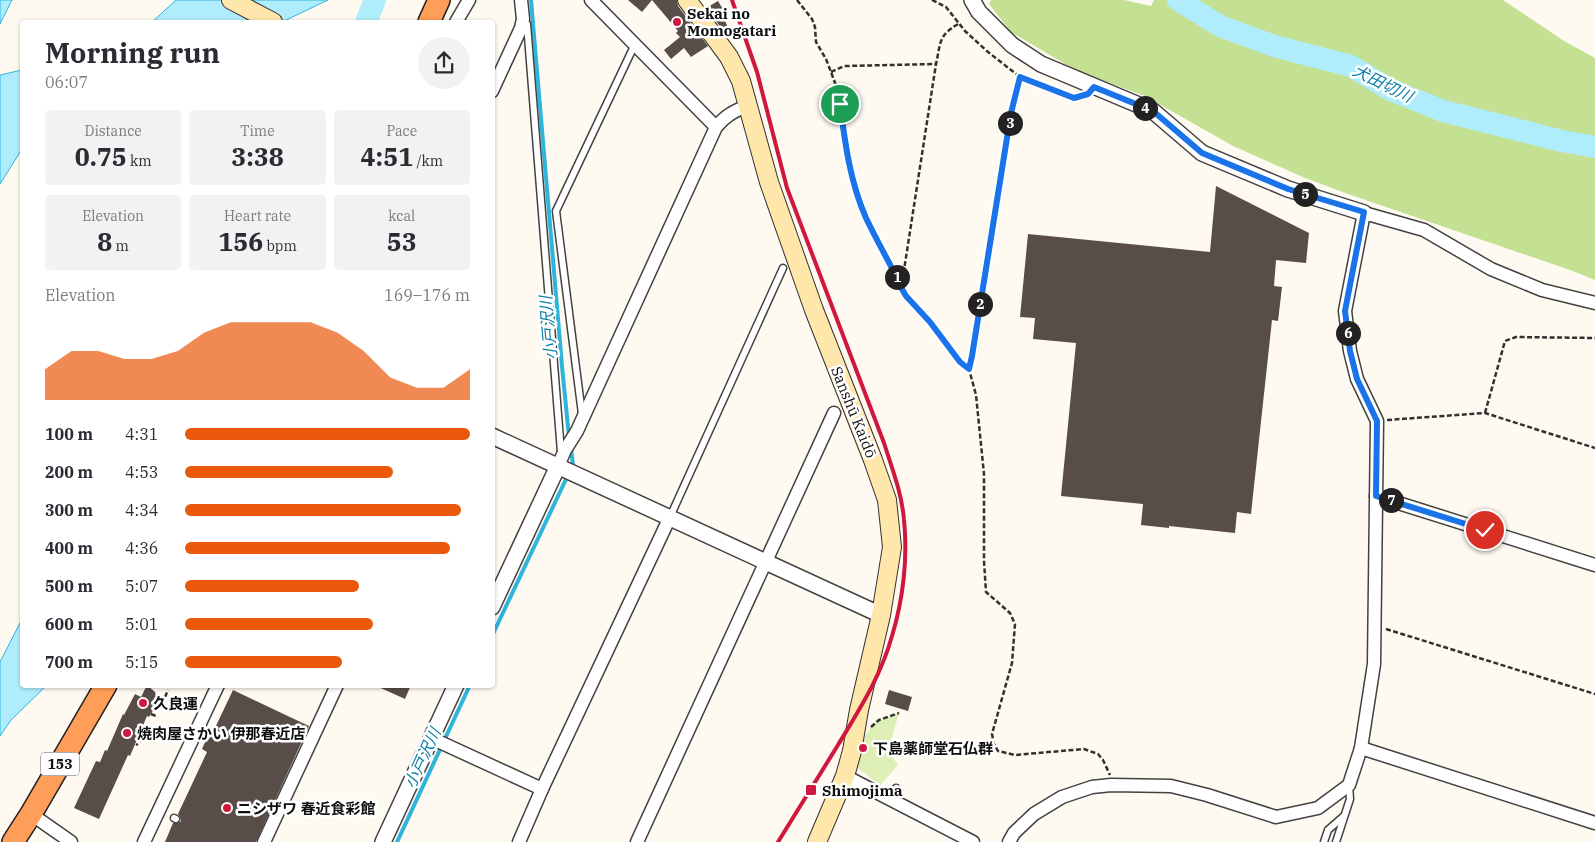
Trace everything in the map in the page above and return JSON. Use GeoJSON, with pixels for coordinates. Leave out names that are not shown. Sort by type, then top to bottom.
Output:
{"type":"FeatureCollection","features":[{"type":"Feature","properties":{"kind":"highway"},"geometry":{"type":"LineString","coordinates":[[430,20],[439,0]]}},
{"type":"Feature","properties":{"kind":"highway","name":"153"},"geometry":{"type":"LineString","coordinates":[[13,842],[104,688]]}},
{"type":"Feature","properties":{"kind":"main road"},"geometry":{"type":"LineString","coordinates":[[231,0],[269,20]]}},
{"type":"Feature","properties":{"kind":"main road","name":"Sanshū Kaidō"},"geometry":{"type":"LineString","coordinates":[[688,0],[730,57],[741,81],[769,182],[814,310],[874,460],[887,500],[892,547],[881,614],[845,776],[817,842]]}},
{"type":"Feature","properties":{"kind":"street"},"geometry":{"type":"LineString","coordinates":[[457,20],[469,0]]}},
{"type":"Feature","properties":{"kind":"street"},"geometry":{"type":"LineString","coordinates":[[495,84],[521,28],[523,19],[521,0]]}},
{"type":"Feature","properties":{"kind":"street"},"geometry":{"type":"LineString","coordinates":[[591,0],[716,127]]}},
{"type":"Feature","properties":{"kind":"street"},"geometry":{"type":"LineString","coordinates":[[972,0],[979,12],[1012,45],[1041,64],[1153,111],[1202,153],[1288,189],[1424,230],[1491,270],[1542,290],[1595,303]]}},
{"type":"Feature","properties":{"kind":"street"},"geometry":{"type":"LineString","coordinates":[[495,601],[577,431],[716,127],[724,117],[747,106]]}},
{"type":"Feature","properties":{"kind":"street"},"geometry":{"type":"LineString","coordinates":[[1009,842],[1014,833],[1034,814],[1062,797],[1092,787],[1111,785],[1171,786],[1207,795],[1276,817],[1318,808],[1349,785],[1361,748],[1374,664],[1377,421],[1357,379],[1350,351],[1345,311],[1364,212]]}},
{"type":"Feature","properties":{"kind":"street"},"geometry":{"type":"LineString","coordinates":[[637,842],[834,413]]}},
{"type":"Feature","properties":{"kind":"street"},"geometry":{"type":"LineString","coordinates":[[495,437],[561,461],[577,475],[881,614]]}},
{"type":"Feature","properties":{"kind":"street"},"geometry":{"type":"LineString","coordinates":[[1376,496],[1595,565]]}},
{"type":"Feature","properties":{"kind":"street"},"geometry":{"type":"LineString","coordinates":[[518,842],[670,517]]}},
{"type":"Feature","properties":{"kind":"street"},"geometry":{"type":"LineString","coordinates":[[264,842],[336,688]]}},
{"type":"Feature","properties":{"kind":"street"},"geometry":{"type":"LineString","coordinates":[[383,842],[433,739],[455,688]]}},
{"type":"Feature","properties":{"kind":"street"},"geometry":{"type":"LineString","coordinates":[[144,842],[213,692]]}},
{"type":"Feature","properties":{"kind":"street"},"geometry":{"type":"LineString","coordinates":[[433,739],[542,789]]}},
{"type":"Feature","properties":{"kind":"street"},"geometry":{"type":"LineString","coordinates":[[1361,748],[1595,823]]}},
{"type":"Feature","properties":{"kind":"street"},"geometry":{"type":"LineString","coordinates":[[845,776],[973,842]]}},
{"type":"Feature","properties":{"kind":"street"},"geometry":{"type":"LineString","coordinates":[[31,814],[71,842]]}},
{"type":"Feature","properties":{"kind":"lane"},"geometry":{"type":"LineString","coordinates":[[523,19],[527,24],[561,461]]}},
{"type":"Feature","properties":{"kind":"lane"},"geometry":{"type":"LineString","coordinates":[[582,419],[556,211],[635,44]]}},
{"type":"Feature","properties":{"kind":"lane"},"geometry":{"type":"LineString","coordinates":[[670,517],[783,268]]}},
{"type":"Feature","properties":{"kind":"lane"},"geometry":{"type":"LineString","coordinates":[[1336,842],[1350,799],[1349,785]]}},
{"type":"Feature","properties":{"kind":"lane"},"geometry":{"type":"LineString","coordinates":[[890,800],[898,790],[896,788]]}},
{"type":"Feature","properties":{"kind":"lane"},"geometry":{"type":"LineString","coordinates":[[1324,842],[1328,830],[1345,815]]}},
{"type":"Feature","properties":{"kind":"path"},"geometry":{"type":"LineString","coordinates":[[797,0],[812,19],[815,27],[816,42],[831,72],[840,104],[846,151],[866,218],[898,280],[902,283]]}},
{"type":"Feature","properties":{"kind":"path"},"geometry":{"type":"LineString","coordinates":[[932,0],[946,8],[958,24],[988,52],[1020,77],[1074,98],[1088,94],[1094,87]]}},
{"type":"Feature","properties":{"kind":"path"},"geometry":{"type":"LineString","coordinates":[[958,24],[946,31],[942,38],[936,64],[902,289],[960,362],[969,369],[973,380],[984,474],[986,592],[1010,613],[1016,624],[1012,664],[992,734],[994,744],[998,751],[1015,756],[1084,749],[1098,754],[1110,774],[1111,785]]}},
{"type":"Feature","properties":{"kind":"path"},"geometry":{"type":"LineString","coordinates":[[831,72],[844,66],[936,64]]}},
{"type":"Feature","properties":{"kind":"path"},"geometry":{"type":"LineString","coordinates":[[969,369],[1011,113],[1020,77]]}},
{"type":"Feature","properties":{"kind":"path"},"geometry":{"type":"LineString","coordinates":[[1485,413],[1505,340],[1516,337],[1595,338]]}},
{"type":"Feature","properties":{"kind":"path"},"geometry":{"type":"LineString","coordinates":[[1377,421],[1485,413],[1595,448]]}},
{"type":"Feature","properties":{"kind":"path"},"geometry":{"type":"LineString","coordinates":[[1375,625],[1595,694]]}},
{"type":"Feature","properties":{"kind":"path"},"geometry":{"type":"LineString","coordinates":[[165,703],[163,702],[168,690]]}},
{"type":"Feature","properties":{"kind":"path"},"geometry":{"type":"LineString","coordinates":[[151,714],[158,716]]}},
{"type":"Feature","properties":{"kind":"path"},"geometry":{"type":"LineString","coordinates":[[870,729],[878,720],[899,714]]}},
{"type":"Feature","properties":{"kind":"green space"},"geometry":{"type":"Polygon","coordinates":[[[991,0],[1124,0],[1151,6],[1154,0],[1503,0],[1564,41],[1595,58],[1595,280],[1348,194],[1305,178],[1233,146],[1145,96],[1077,71],[1011,32],[989,4],[991,0]]]}},
{"type":"Feature","properties":{"kind":"green space"},"geometry":{"type":"Polygon","coordinates":[[[899,713],[888,751],[898,765],[880,785],[856,767],[861,742],[874,723],[899,713]]]}},
{"type":"Feature","properties":{"kind":"water"},"geometry":{"type":"Polygon","coordinates":[[[0,0],[12,0],[0,24],[0,0]]]}},
{"type":"Feature","properties":{"kind":"water"},"geometry":{"type":"Polygon","coordinates":[[[176,0],[328,0],[286,20],[154,20],[176,0]]]}},
{"type":"Feature","properties":{"kind":"water"},"geometry":{"type":"Polygon","coordinates":[[[20,70],[20,152],[0,184],[0,75],[20,70]]]}},
{"type":"Feature","properties":{"kind":"water"},"geometry":{"type":"Polygon","coordinates":[[[20,623],[20,688],[44,688],[11,720],[0,736],[0,662],[20,623]]]}},
{"type":"Feature","properties":{"kind":"building"},"geometry":{"type":"Polygon","coordinates":[[[628,0],[652,0],[642,12],[628,0]]]}},
{"type":"Feature","properties":{"kind":"building"},"geometry":{"type":"Polygon","coordinates":[[[652,0],[677,0],[678,6],[708,46],[691,57],[684,48],[671,59],[664,50],[680,37],[676,33],[678,31],[652,0]]]}},
{"type":"Feature","properties":{"kind":"building"},"geometry":{"type":"Polygon","coordinates":[[[718,1],[729,19],[725,21],[732,35],[728,37],[706,8],[718,1]]]}},
{"type":"Feature","properties":{"kind":"building"},"geometry":{"type":"Polygon","coordinates":[[[1216,186],[1309,233],[1306,263],[1276,260],[1274,286],[1282,287],[1278,321],[1272,320],[1251,514],[1237,512],[1235,533],[1141,525],[1143,504],[1061,496],[1076,343],[1033,339],[1035,318],[1020,317],[1028,234],[1210,252],[1216,186]]]}},
{"type":"Feature","properties":{"kind":"building"},"geometry":{"type":"Polygon","coordinates":[[[146,688],[150,688],[155,692],[156,706],[149,717],[147,716],[99,819],[74,808],[96,761],[100,762],[105,750],[107,751],[123,714],[135,694],[141,697],[146,688]]]}},
{"type":"Feature","properties":{"kind":"building"},"geometry":{"type":"Polygon","coordinates":[[[381,688],[410,688],[405,699],[381,688]]]}},
{"type":"Feature","properties":{"kind":"building"},"geometry":{"type":"Polygon","coordinates":[[[233,690],[309,726],[256,842],[165,842],[173,823],[181,821],[178,814],[207,752],[202,749],[211,729],[214,730],[233,690]]]}},
{"type":"Feature","properties":{"kind":"building"},"geometry":{"type":"Polygon","coordinates":[[[889,690],[912,697],[908,711],[885,704],[889,690]]]}},
{"type":"Feature","properties":{"kind":"waterway"},"geometry":{"type":"LineString","coordinates":[[367,20],[375,0]]}},
{"type":"Feature","properties":{"kind":"waterway","name":"小戸沢川"},"geometry":{"type":"LineString","coordinates":[[531,0],[569,437]]}},
{"type":"Feature","properties":{"kind":"waterway","name":"犬田切川"},"geometry":{"type":"LineString","coordinates":[[1178,0],[1220,26],[1274,46],[1351,66],[1391,90],[1443,111],[1562,141],[1595,147]]}},
{"type":"Feature","properties":{"kind":"waterway","name":"小戸沢川"},"geometry":{"type":"LineString","coordinates":[[571,449],[573,465],[571,469]]}},
{"type":"Feature","properties":{"kind":"waterway","name":"小戸沢川"},"geometry":{"type":"LineString","coordinates":[[495,630],[568,475]]}},
{"type":"Feature","properties":{"kind":"waterway","name":"小戸沢川"},"geometry":{"type":"LineString","coordinates":[[397,842],[469,688]]}},
{"type":"Feature","properties":{"kind":"railway"},"geometry":{"type":"LineString","coordinates":[[732,0],[757,72],[787,188],[884,443],[901,501],[905,534],[905,564],[902,593],[896,622],[882,665],[854,719],[778,842]]}},
{"type":"Feature","properties":{"kind":"place","name":"Sekai no Momogatari"},"geometry":{"type":"Point","coordinates":[677,22]}},
{"type":"Feature","properties":{"kind":"place","name":"久良運"},"geometry":{"type":"Point","coordinates":[143,703]}},
{"type":"Feature","properties":{"kind":"place","name":"焼肉屋さかい 伊那春近店"},"geometry":{"type":"Point","coordinates":[127,733]}},
{"type":"Feature","properties":{"kind":"place","name":"下島薬師堂石仏群"},"geometry":{"type":"Point","coordinates":[863,748]}},
{"type":"Feature","properties":{"kind":"place","name":"Shimojima"},"geometry":{"type":"Point","coordinates":[811,790]}},
{"type":"Feature","properties":{"kind":"place","name":"ニシザワ 春近食彩館"},"geometry":{"type":"Point","coordinates":[227,808]}},
{"type":"Feature","properties":{"kind":"route"},"geometry":{"type":"LineString","coordinates":[[840,104],[846,151],[866,218],[898,280],[902,283],[902,289],[906,296],[930,322],[960,362],[969,369],[1011,113],[1020,77],[1074,98],[1088,94],[1094,87],[1153,111],[1202,153],[1288,189],[1364,212],[1345,311],[1350,351],[1357,379],[1377,421],[1376,496],[1485,530]]}}]}
